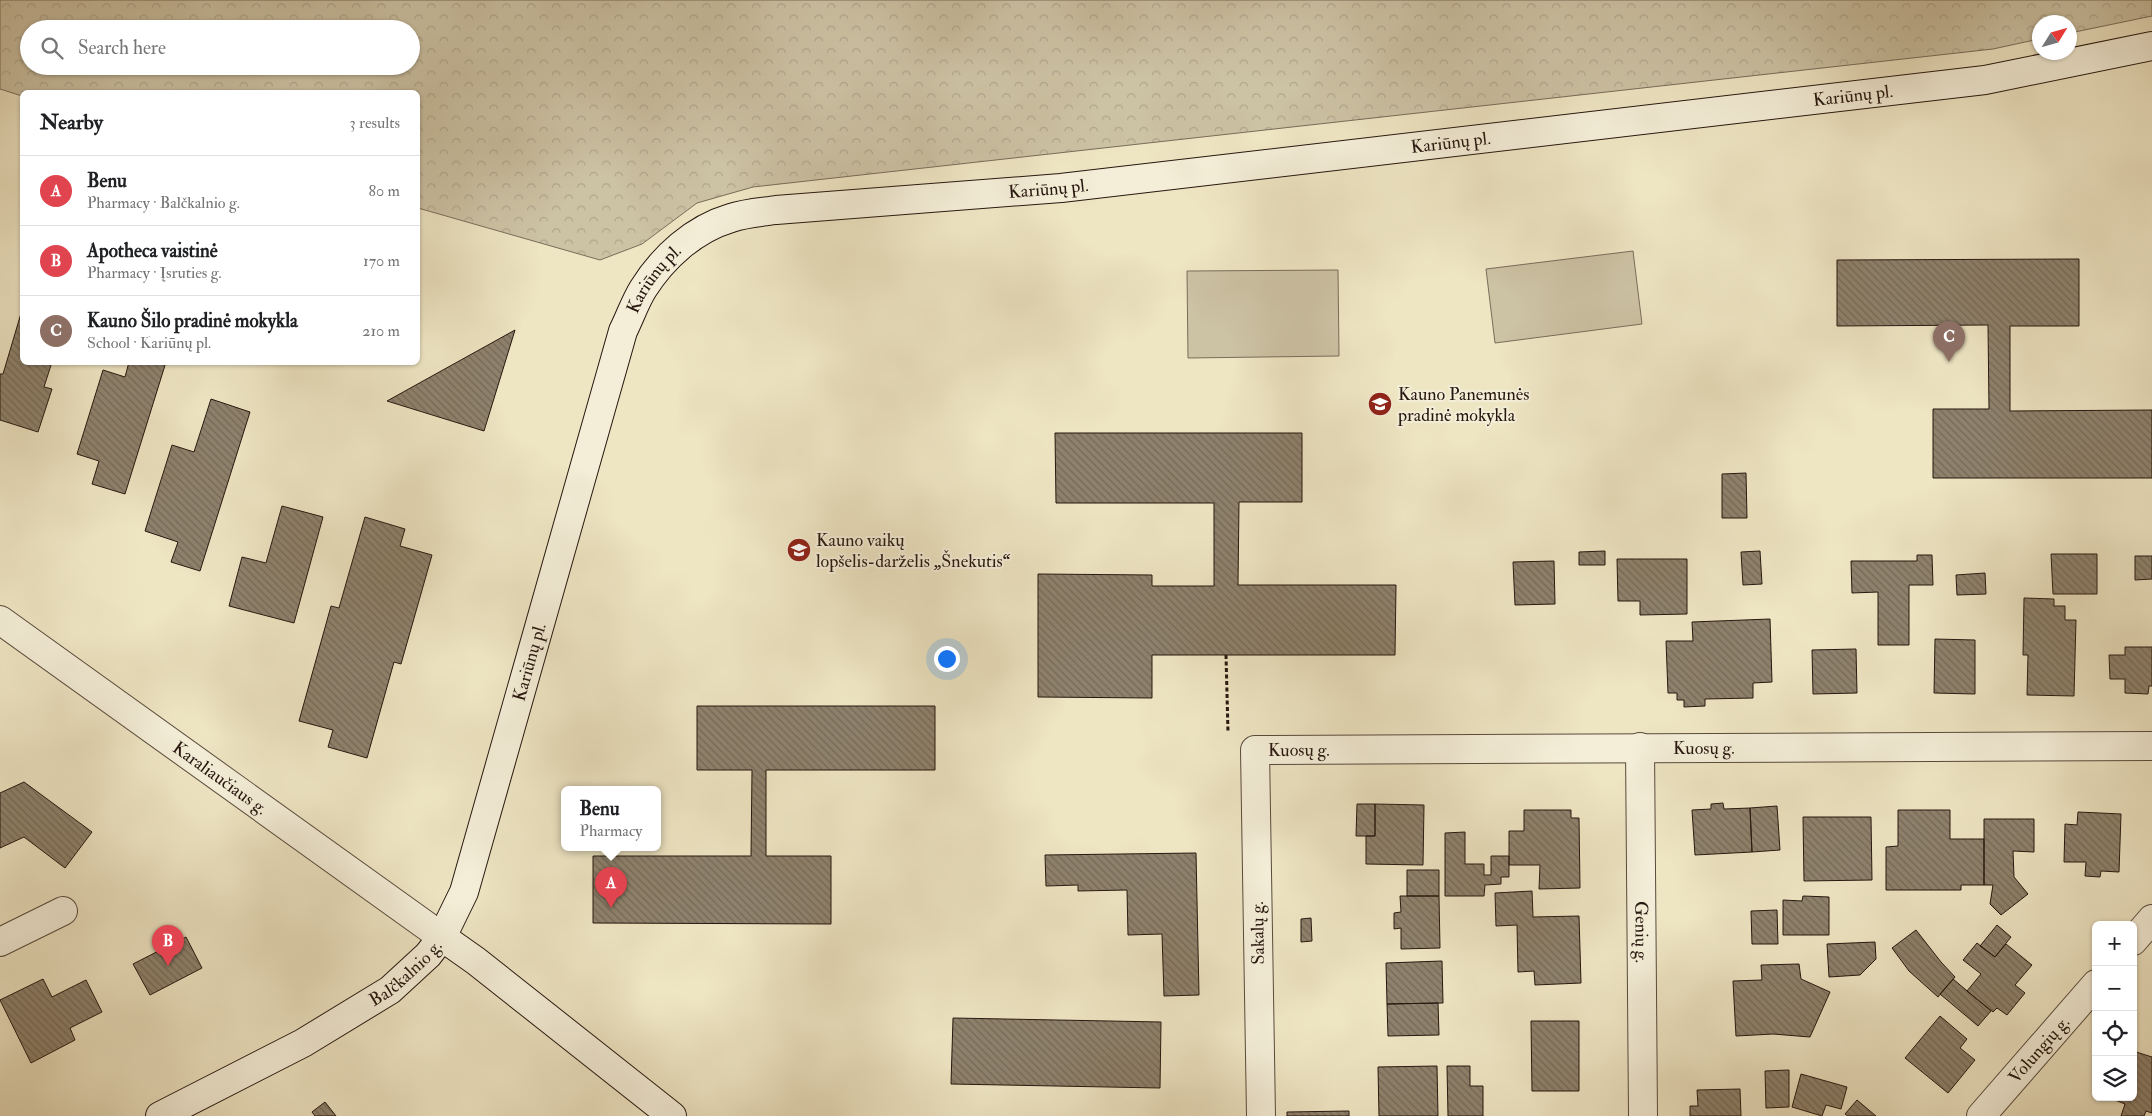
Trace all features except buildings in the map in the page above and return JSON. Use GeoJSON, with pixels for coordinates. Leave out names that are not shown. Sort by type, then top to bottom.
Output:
{"type":"FeatureCollection","features":[{"type":"Feature","properties":{"kind":"street","name":"Kariūnų pl."},"geometry":{"type":"LineString","coordinates":[[442,936],[464,892],[624,331],[643,290],[663,263],[681,244],[705,229],[731,218],[776,210],[1061,188],[1986,80],[2152,46]]}},
{"type":"Feature","properties":{"kind":"street","name":"Karaliaučiaus g."},"geometry":{"type":"LineString","coordinates":[[0,620],[442,936]]}},
{"type":"Feature","properties":{"kind":"street","name":"Kuosų g."},"geometry":{"type":"LineString","coordinates":[[1255,750],[2152,746]]}},
{"type":"Feature","properties":{"kind":"street","name":"Genių g."},"geometry":{"type":"LineString","coordinates":[[1640,747],[1643,1116]]}},
{"type":"Feature","properties":{"kind":"street","name":"Sakalų g."},"geometry":{"type":"LineString","coordinates":[[1255,750],[1261,1116]]}},
{"type":"Feature","properties":{"kind":"street"},"geometry":{"type":"LineString","coordinates":[[0,942],[63,911]]}},
{"type":"Feature","properties":{"kind":"street"},"geometry":{"type":"LineString","coordinates":[[2137,936],[2152,919]]}},
{"type":"Feature","properties":{"kind":"street","name":"Balčkalnio g."},"geometry":{"type":"LineString","coordinates":[[160,1116],[303,1044],[390,990],[428,955],[442,936],[476,960],[672,1116]]}},
{"type":"Feature","properties":{"kind":"street","name":"Volungių g."},"geometry":{"type":"LineString","coordinates":[[1981,1116],[2092,989]]}},
{"type":"Feature","properties":{"kind":"path"},"geometry":{"type":"LineString","coordinates":[[1226,655],[1228,736]]}},
{"type":"Feature","properties":{"kind":"green space"},"geometry":{"type":"Polygon","coordinates":[[[0,0],[2152,0],[2152,16],[2077,32],[2077,15],[2032,15],[2032,41],[1993,49],[753,187],[697,203],[642,244],[600,260],[420,209],[420,90],[20,90],[20,95],[0,89],[0,0]]]}},
{"type":"Feature","properties":{"kind":"green space"},"geometry":{"type":"Polygon","coordinates":[[[1633,251],[1642,324],[1495,343],[1486,269],[1633,251]]]}},
{"type":"Feature","properties":{"kind":"green space"},"geometry":{"type":"Polygon","coordinates":[[[1338,270],[1339,356],[1188,358],[1187,271],[1338,270]]]}},
{"type":"Feature","properties":{"kind":"place","name":"Kauno Šilo pradinė mokykla"},"geometry":{"type":"Point","coordinates":[1949,362]}},
{"type":"Feature","properties":{"kind":"place","name":"Kauno Panemunės pradinė mokykla"},"geometry":{"type":"Point","coordinates":[1380,404]}},
{"type":"Feature","properties":{"kind":"place","name":"Kauno vaikų lopšelis-darželis „Šnekutis“"},"geometry":{"type":"Point","coordinates":[799,550]}},
{"type":"Feature","properties":{"kind":"place","name":"Benu"},"geometry":{"type":"Point","coordinates":[611,908]}},
{"type":"Feature","properties":{"kind":"place","name":"Apotheca vaistinė"},"geometry":{"type":"Point","coordinates":[168,966]}}]}
